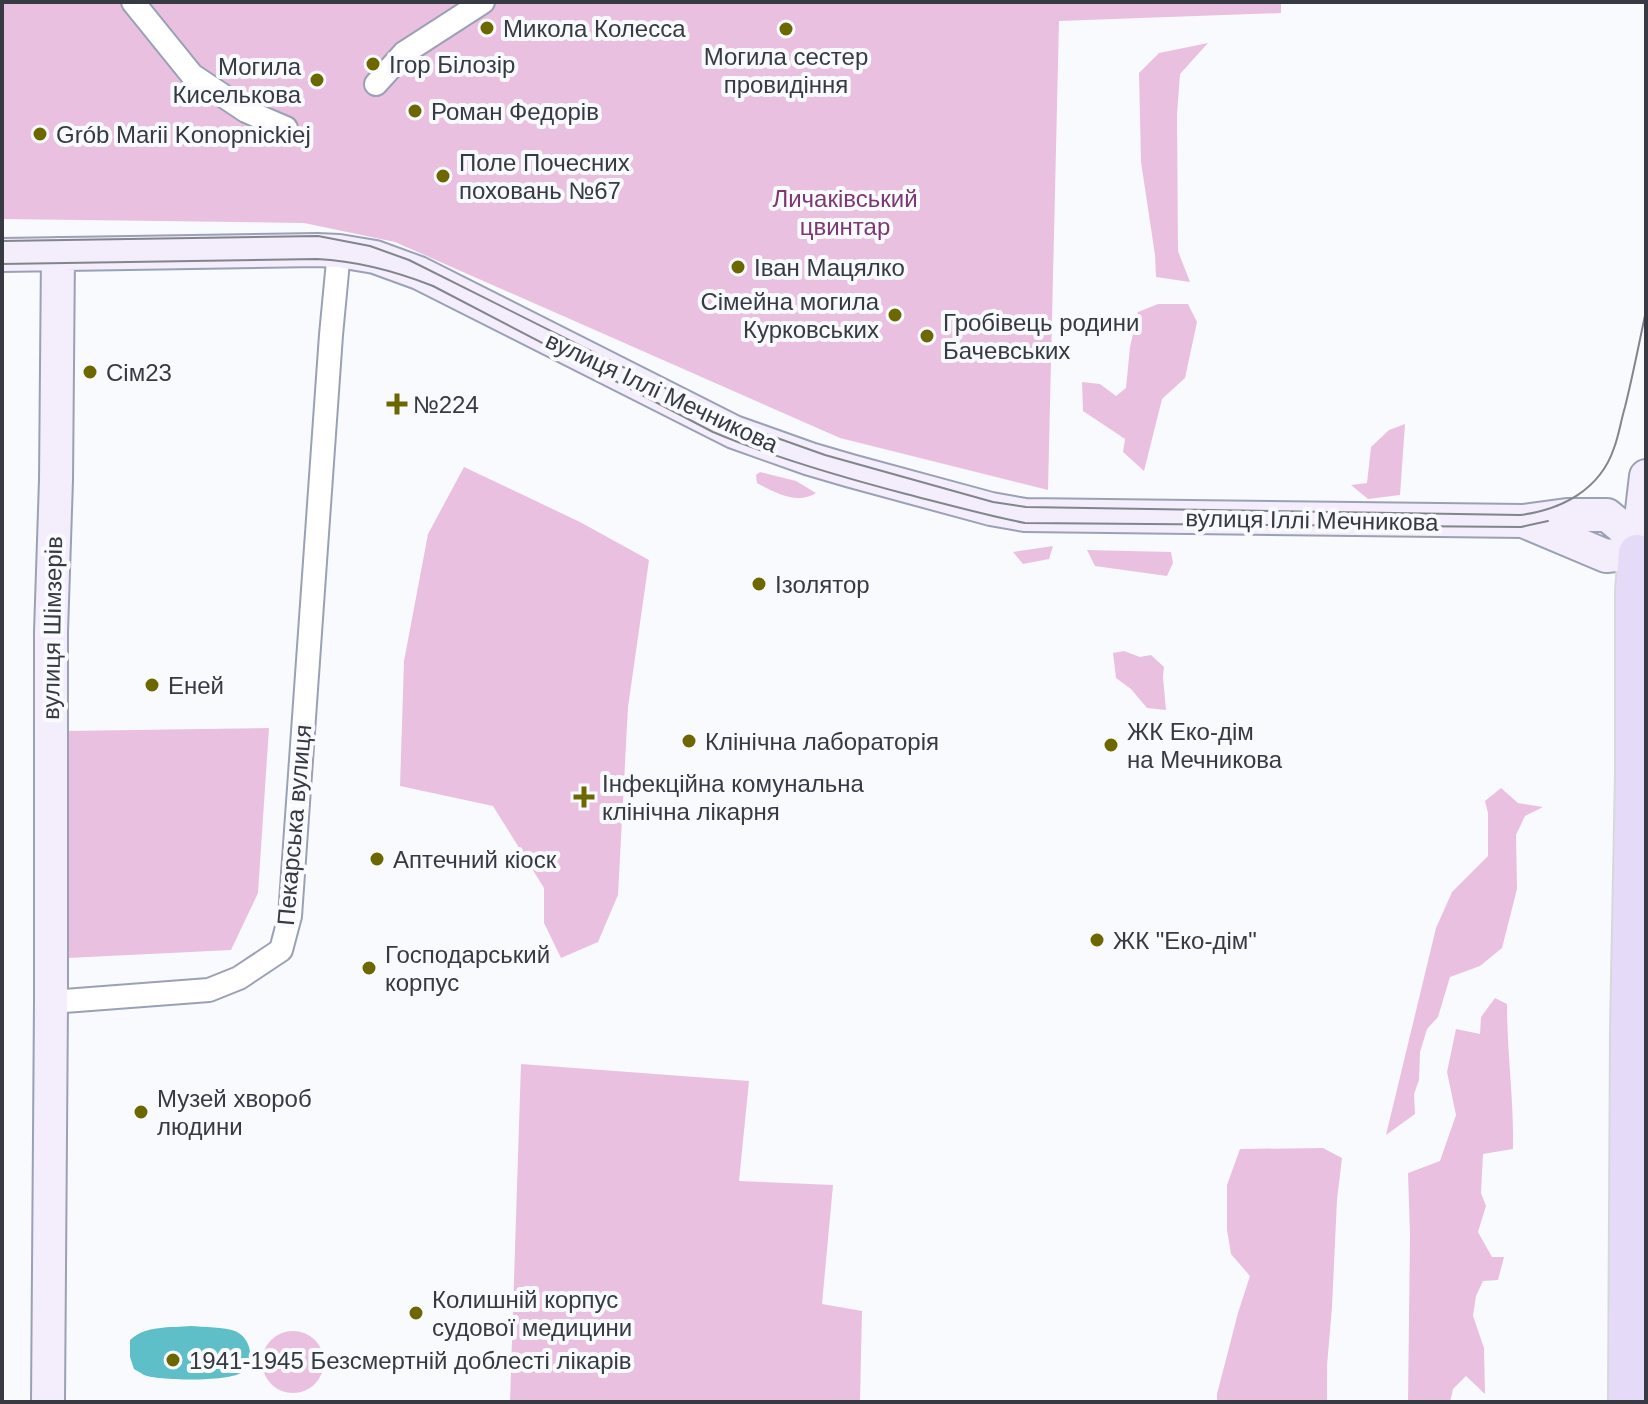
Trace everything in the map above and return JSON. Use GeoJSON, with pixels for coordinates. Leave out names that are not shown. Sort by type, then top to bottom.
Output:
{"type":"FeatureCollection","features":[{"type":"Feature","properties":{"kind":"main road","name":"вулиця Іллі Мечникова"},"geometry":{"type":"LineString","coordinates":[[2,255],[339,251],[375,257],[419,273],[734,432],[810,459],[991,509],[1040,516],[1523,521],[1567,515],[1607,515],[1624,529],[1642,556]]}},
{"type":"Feature","properties":{"kind":"main road","name":"вулиця Шімзерів"},"geometry":{"type":"LineString","coordinates":[[51,1002],[51,632],[58,254]]}},
{"type":"Feature","properties":{"kind":"main road"},"geometry":{"type":"LineString","coordinates":[[1627,1402],[1638,1268],[1629,1029],[1639,917],[1634,774],[1634,590],[1642,556],[1646,476]]}},
{"type":"Feature","properties":{"kind":"main road"},"geometry":{"type":"LineString","coordinates":[[48,1402],[51,1002]]}},
{"type":"Feature","properties":{"kind":"street"},"geometry":{"type":"LineString","coordinates":[[133,2],[192,75],[246,111],[286,128]]}},
{"type":"Feature","properties":{"kind":"street"},"geometry":{"type":"LineString","coordinates":[[376,84],[404,53],[483,2]]}},
{"type":"Feature","properties":{"kind":"street","name":"Пекарська вулиця"},"geometry":{"type":"LineString","coordinates":[[51,1002],[209,990],[239,978],[281,950],[290,916],[339,251]]}},
{"type":"Feature","properties":{"kind":"green space","name":"Личаківський цвинтар"},"geometry":{"type":"Polygon","coordinates":[[[2,2],[1281,2],[1281,13],[1059,21],[1048,490],[840,438],[395,242],[304,223],[2,219],[2,2]]]}},
{"type":"Feature","properties":{"kind":"green space"},"geometry":{"type":"Polygon","coordinates":[[[1208,43],[1180,74],[1177,115],[1178,251],[1190,282],[1156,277],[1141,162],[1139,73],[1159,53],[1208,43]]]}},
{"type":"Feature","properties":{"kind":"green space"},"geometry":{"type":"Polygon","coordinates":[[[1158,304],[1188,304],[1197,322],[1185,378],[1162,399],[1144,471],[1123,452],[1125,439],[1083,411],[1082,382],[1100,384],[1116,396],[1126,388],[1130,347],[1138,312],[1158,304]]]}},
{"type":"Feature","properties":{"kind":"green space"},"geometry":{"type":"Polygon","coordinates":[[[1405,424],[1400,495],[1368,499],[1351,485],[1367,483],[1371,447],[1389,430],[1405,424]]]}},
{"type":"Feature","properties":{"kind":"green space"},"geometry":{"type":"Polygon","coordinates":[[[464,467],[580,522],[649,560],[628,707],[618,895],[598,942],[561,958],[544,923],[544,888],[493,806],[400,786],[404,661],[428,534],[464,467]]]}},
{"type":"Feature","properties":{"kind":"green space"},"geometry":{"type":"Polygon","coordinates":[[[760,472],[796,481],[816,493],[802,498],[779,494],[757,483],[756,475],[760,472]]]}},
{"type":"Feature","properties":{"kind":"green space"},"geometry":{"type":"Polygon","coordinates":[[[1053,546],[1049,559],[1023,564],[1013,552],[1053,546]]]}},
{"type":"Feature","properties":{"kind":"green space"},"geometry":{"type":"Polygon","coordinates":[[[1087,550],[1171,552],[1173,563],[1167,576],[1095,566],[1087,550]]]}},
{"type":"Feature","properties":{"kind":"green space"},"geometry":{"type":"Polygon","coordinates":[[[1124,651],[1140,657],[1151,655],[1164,667],[1166,710],[1147,708],[1131,689],[1116,678],[1113,653],[1124,651]]]}},
{"type":"Feature","properties":{"kind":"green space"},"geometry":{"type":"Polygon","coordinates":[[[269,728],[258,893],[231,950],[68,958],[64,731],[269,728]]]}},
{"type":"Feature","properties":{"kind":"green space"},"geometry":{"type":"Polygon","coordinates":[[[1501,788],[1518,803],[1543,807],[1525,816],[1516,835],[1517,889],[1502,948],[1480,966],[1450,977],[1438,1017],[1427,1029],[1420,1052],[1419,1080],[1414,1094],[1415,1114],[1386,1135],[1436,928],[1452,892],[1488,856],[1485,801],[1501,788]]]}},
{"type":"Feature","properties":{"kind":"green space"},"geometry":{"type":"Polygon","coordinates":[[[1495,998],[1507,1004],[1513,1149],[1483,1154],[1481,1193],[1486,1206],[1478,1232],[1492,1257],[1504,1257],[1498,1280],[1483,1281],[1476,1296],[1473,1316],[1484,1348],[1485,1394],[1466,1376],[1453,1389],[1450,1402],[1408,1402],[1408,1173],[1440,1161],[1456,1115],[1447,1072],[1456,1029],[1480,1034],[1481,1017],[1495,998]]]}},
{"type":"Feature","properties":{"kind":"green space"},"geometry":{"type":"Polygon","coordinates":[[[521,1064],[749,1081],[739,1181],[833,1185],[822,1304],[862,1311],[860,1402],[510,1402],[521,1064]]]}},
{"type":"Feature","properties":{"kind":"green space"},"geometry":{"type":"Polygon","coordinates":[[[1323,1148],[1342,1158],[1337,1200],[1327,1402],[1217,1402],[1250,1276],[1231,1254],[1227,1230],[1227,1185],[1240,1149],[1323,1148]]]}},
{"type":"Feature","properties":{"kind":"green space"},"geometry":{"type":"Polygon","coordinates":[[[293,1331],[305,1333],[315,1340],[322,1350],[322,1374],[315,1384],[305,1391],[293,1393],[281,1391],[271,1384],[264,1374],[262,1362],[264,1350],[271,1340],[281,1333],[293,1331]]]}},
{"type":"Feature","properties":{"kind":"water"},"geometry":{"type":"Polygon","coordinates":[[[191,1326],[226,1329],[240,1334],[250,1350],[249,1362],[242,1372],[224,1378],[194,1380],[152,1377],[134,1369],[130,1340],[136,1335],[159,1328],[191,1326]]]}},
{"type":"Feature","properties":{"kind":"tram line"},"geometry":{"type":"LineString","coordinates":[[2,241],[318,236],[370,246],[409,260],[735,423],[825,455],[993,502],[1026,507],[1520,515],[1550,508],[1564,503],[1589,486],[1608,463],[1619,433],[1646,311]]}},
{"type":"Feature","properties":{"kind":"tram line"},"geometry":{"type":"LineString","coordinates":[[2,264],[317,259],[376,268],[433,286],[713,432],[784,459],[857,481],[1025,523],[1521,527],[1548,521]]}},
{"type":"Feature","properties":{"kind":"place","name":"Микола Колесса"},"geometry":{"type":"Point","coordinates":[487,28]}},
{"type":"Feature","properties":{"kind":"place","name":"Могила сестер провидіння"},"geometry":{"type":"Point","coordinates":[786,29]}},
{"type":"Feature","properties":{"kind":"place","name":"Ігор Білозір"},"geometry":{"type":"Point","coordinates":[373,64]}},
{"type":"Feature","properties":{"kind":"place","name":"Могила Киселькова"},"geometry":{"type":"Point","coordinates":[317,80]}},
{"type":"Feature","properties":{"kind":"place","name":"Роман Федорів"},"geometry":{"type":"Point","coordinates":[415,111]}},
{"type":"Feature","properties":{"kind":"place","name":"Grób Marii Konopnickiej"},"geometry":{"type":"Point","coordinates":[40,134]}},
{"type":"Feature","properties":{"kind":"place","name":"Поле Почесних поховань №67"},"geometry":{"type":"Point","coordinates":[443,176]}},
{"type":"Feature","properties":{"kind":"place","name":"Іван Мацялко"},"geometry":{"type":"Point","coordinates":[738,267]}},
{"type":"Feature","properties":{"kind":"place","name":"Сімейна могила Курковських"},"geometry":{"type":"Point","coordinates":[895,315]}},
{"type":"Feature","properties":{"kind":"place","name":"Гробівець родини Бачевських"},"geometry":{"type":"Point","coordinates":[927,336]}},
{"type":"Feature","properties":{"kind":"place","name":"Сім23"},"geometry":{"type":"Point","coordinates":[90,372]}},
{"type":"Feature","properties":{"kind":"place","name":"№224"},"geometry":{"type":"Point","coordinates":[397,404]}},
{"type":"Feature","properties":{"kind":"place","name":"Ізолятор"},"geometry":{"type":"Point","coordinates":[759,584]}},
{"type":"Feature","properties":{"kind":"place","name":"Еней"},"geometry":{"type":"Point","coordinates":[152,685]}},
{"type":"Feature","properties":{"kind":"place","name":"Клінічна лабораторія"},"geometry":{"type":"Point","coordinates":[689,741]}},
{"type":"Feature","properties":{"kind":"place","name":"ЖК Еко-дім на Мечникова"},"geometry":{"type":"Point","coordinates":[1111,745]}},
{"type":"Feature","properties":{"kind":"place","name":"Інфекційна комунальна клінічна лікарня"},"geometry":{"type":"Point","coordinates":[584,797]}},
{"type":"Feature","properties":{"kind":"place","name":"Аптечний кіоск"},"geometry":{"type":"Point","coordinates":[377,859]}},
{"type":"Feature","properties":{"kind":"place","name":"ЖК \"Еко-дім\""},"geometry":{"type":"Point","coordinates":[1097,940]}},
{"type":"Feature","properties":{"kind":"place","name":"Господарський корпус"},"geometry":{"type":"Point","coordinates":[369,968]}},
{"type":"Feature","properties":{"kind":"place","name":"Музей хвороб людини"},"geometry":{"type":"Point","coordinates":[141,1112]}},
{"type":"Feature","properties":{"kind":"place","name":"Колишній корпус судової медицини"},"geometry":{"type":"Point","coordinates":[416,1313]}},
{"type":"Feature","properties":{"kind":"place","name":"1941-1945 Безсмертній доблесті лікарів"},"geometry":{"type":"Point","coordinates":[173,1360]}}]}
